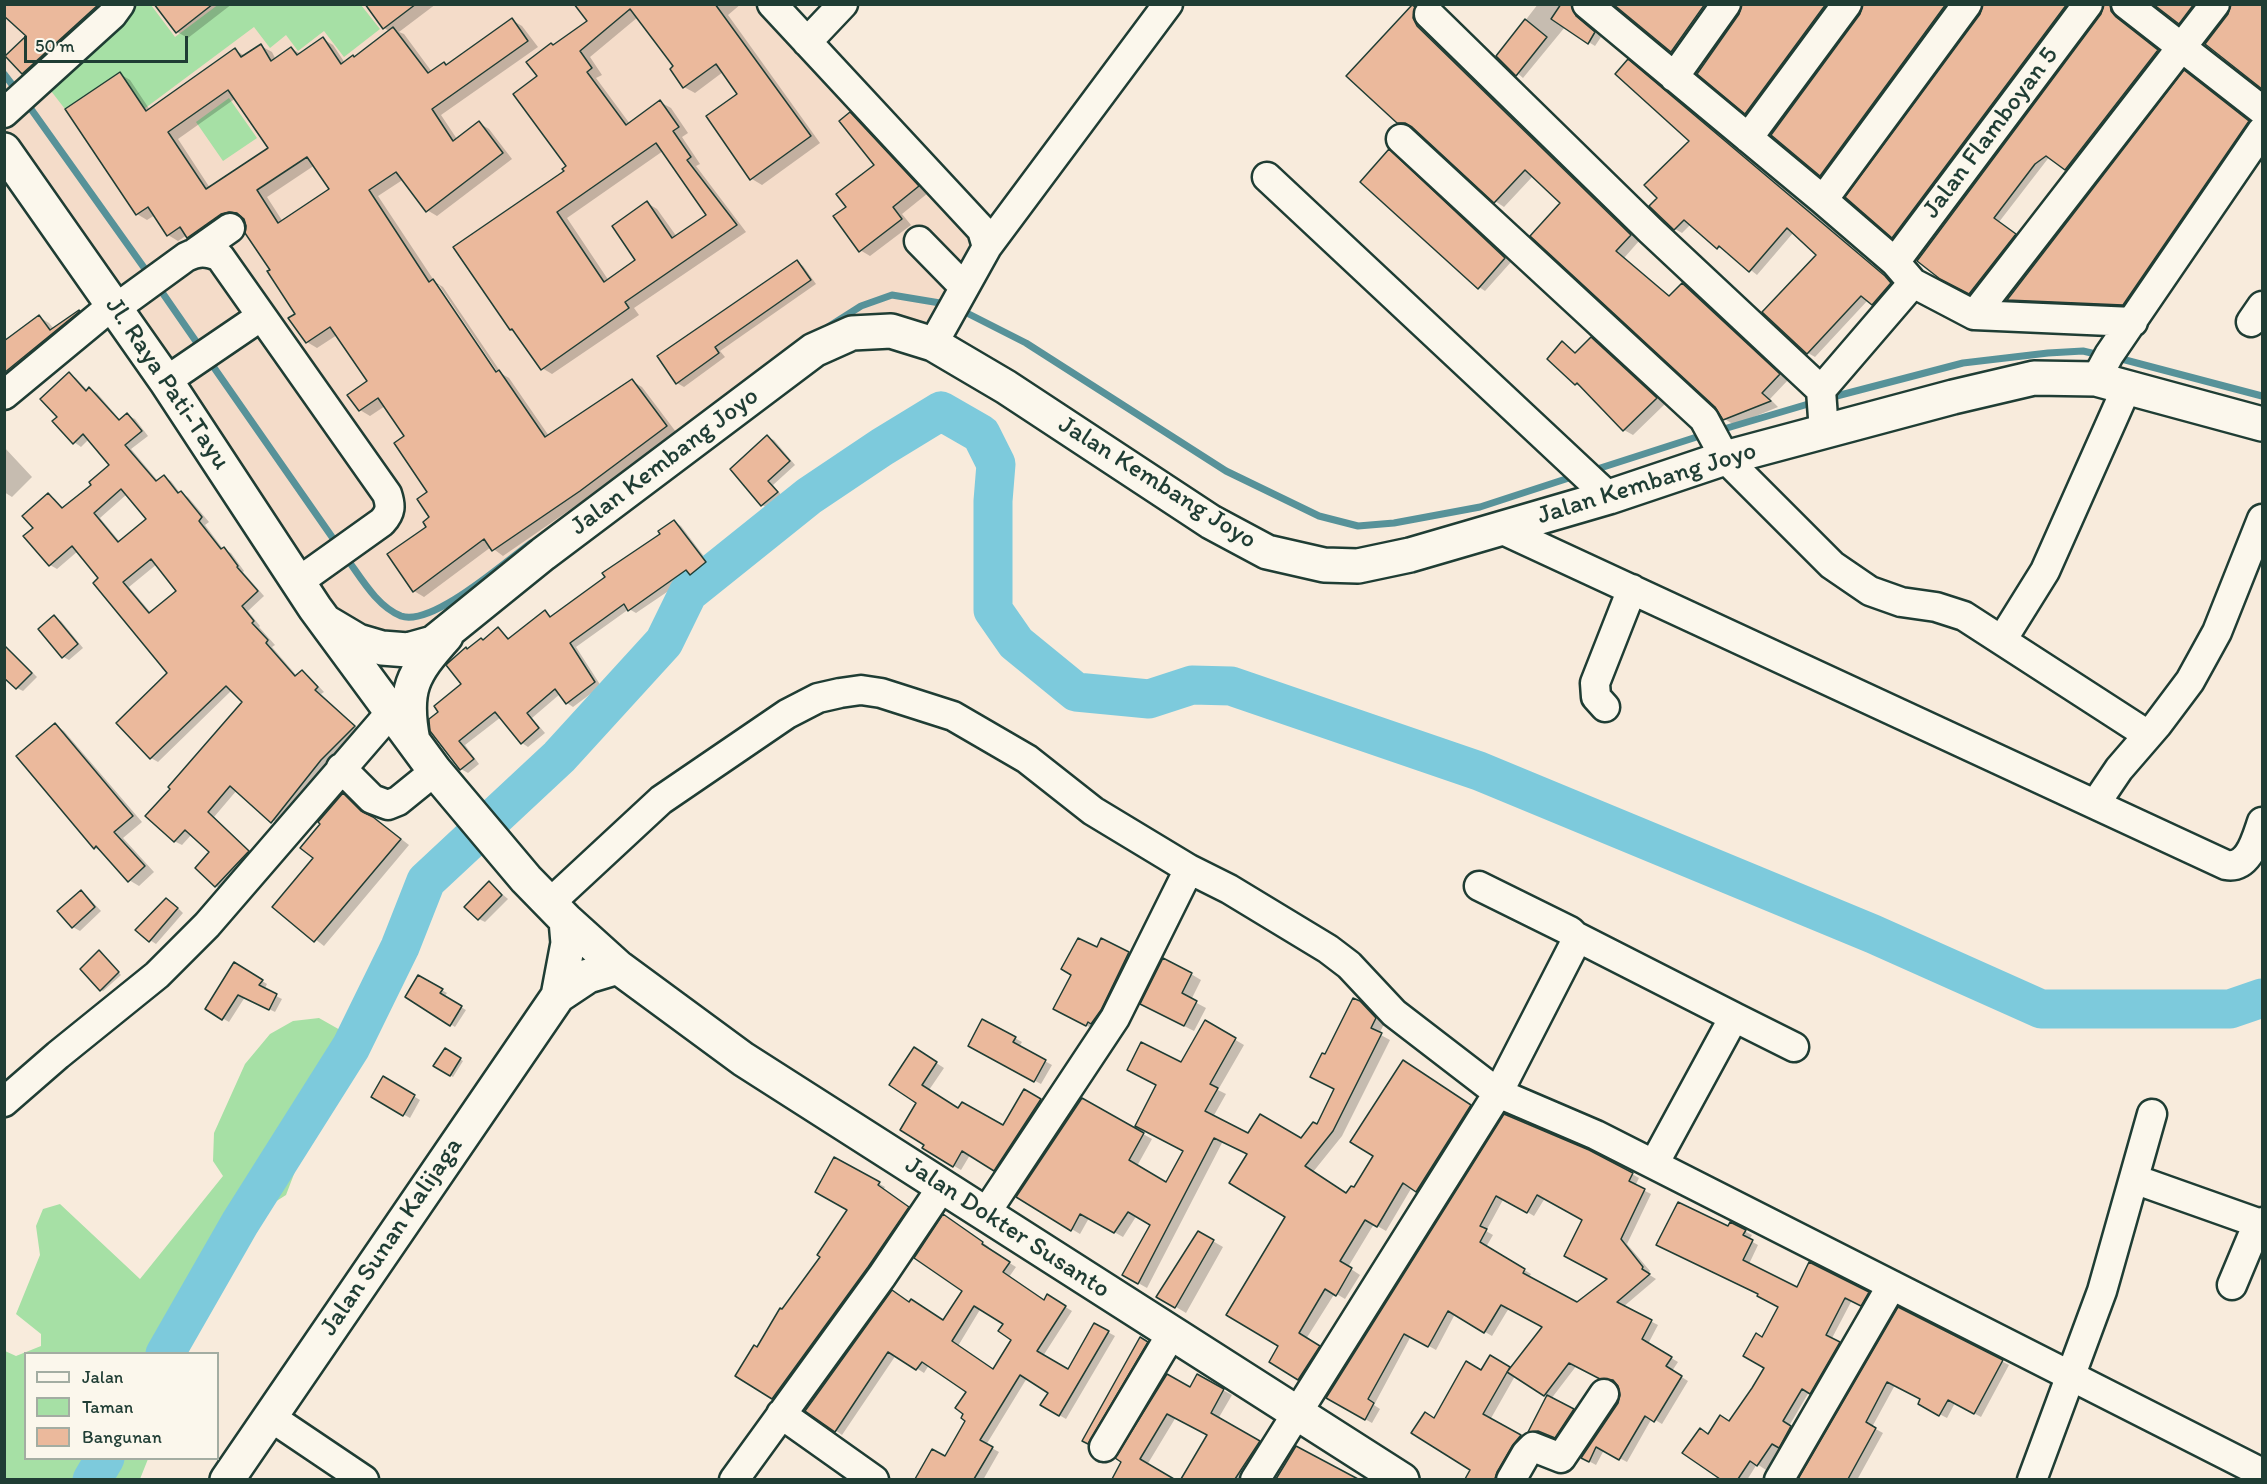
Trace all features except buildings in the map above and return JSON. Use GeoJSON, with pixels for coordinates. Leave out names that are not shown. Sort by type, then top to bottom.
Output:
{"type":"FeatureCollection","features":[{"type":"Feature","properties":{"kind":"main road","name":"Jl. Raya Pati-Tayu"},"geometry":{"type":"LineString","coordinates":[[4,150],[115,306],[298,582],[441,778]]}},
{"type":"Feature","properties":{"kind":"main road","name":"Jalan Kembang Joyo"},"geometry":{"type":"LineString","coordinates":[[413,742],[408,698],[420,669],[441,638],[543,554],[814,350],[852,333],[891,331],[933,344],[1006,387],[1211,522],[1267,552],[1324,565],[1358,566],[1410,555],[1609,497],[1725,458],[1953,397],[2034,378],[2111,384],[2262,424]]}},
{"type":"Feature","properties":{"kind":"main road"},"geometry":{"type":"LineString","coordinates":[[326,622],[358,641],[382,648],[408,650],[441,638]]}},
{"type":"Feature","properties":{"kind":"main road","name":"Jalan Dokter Susanto"},"geometry":{"type":"LineString","coordinates":[[441,778],[526,879],[618,967],[743,1059],[1402,1479]]}},
{"type":"Feature","properties":{"kind":"main road","name":"Jalan Sunan Kalijaga"},"geometry":{"type":"LineString","coordinates":[[558,911],[568,943],[558,996]]}},
{"type":"Feature","properties":{"kind":"main road","name":"Jalan Sunan Kalijaga"},"geometry":{"type":"LineString","coordinates":[[227,1479],[558,996],[588,976],[618,967]]}},
{"type":"Feature","properties":{"kind":"street"},"geometry":{"type":"LineString","coordinates":[[4,113],[112,15],[120,4]]}},
{"type":"Feature","properties":{"kind":"street"},"geometry":{"type":"LineString","coordinates":[[772,4],[982,230],[987,247]]}},
{"type":"Feature","properties":{"kind":"street"},"geometry":{"type":"LineString","coordinates":[[807,42],[843,4]]}},
{"type":"Feature","properties":{"kind":"street"},"geometry":{"type":"LineString","coordinates":[[933,344],[987,247],[1168,4]]}},
{"type":"Feature","properties":{"kind":"street"},"geometry":{"type":"LineString","coordinates":[[1674,77],[1726,4]]}},
{"type":"Feature","properties":{"kind":"street"},"geometry":{"type":"LineString","coordinates":[[1748,138],[1848,4]]}},
{"type":"Feature","properties":{"kind":"street"},"geometry":{"type":"LineString","coordinates":[[1823,200],[1967,4]]}},
{"type":"Feature","properties":{"kind":"street","name":"Jalan Flamboyan 5"},"geometry":{"type":"LineString","coordinates":[[1895,262],[2088,4]]}},
{"type":"Feature","properties":{"kind":"street"},"geometry":{"type":"LineString","coordinates":[[2126,4],[2262,110]]}},
{"type":"Feature","properties":{"kind":"street"},"geometry":{"type":"LineString","coordinates":[[1974,315],[2215,4]]}},
{"type":"Feature","properties":{"kind":"street"},"geometry":{"type":"LineString","coordinates":[[1597,9],[1674,77],[1895,262],[1913,283],[1974,315],[2133,322]]}},
{"type":"Feature","properties":{"kind":"street"},"geometry":{"type":"LineString","coordinates":[[1429,14],[1651,231],[1821,390],[1824,432]]}},
{"type":"Feature","properties":{"kind":"street"},"geometry":{"type":"LineString","coordinates":[[2002,640],[2045,571],[2111,384],[2109,355],[2262,131]]}},
{"type":"Feature","properties":{"kind":"street"},"geometry":{"type":"LineString","coordinates":[[1401,139],[1704,419],[1725,458],[1832,565],[1870,591],[1901,602],[1936,607],[1964,616],[2148,735]]}},
{"type":"Feature","properties":{"kind":"street"},"geometry":{"type":"LineString","coordinates":[[1268,177],[1609,497]]}},
{"type":"Feature","properties":{"kind":"street"},"geometry":{"type":"LineString","coordinates":[[4,395],[115,306],[230,228]]}},
{"type":"Feature","properties":{"kind":"street"},"geometry":{"type":"LineString","coordinates":[[919,241],[964,287]]}},
{"type":"Feature","properties":{"kind":"street"},"geometry":{"type":"LineString","coordinates":[[196,252],[212,253],[220,257],[260,317],[387,494],[391,505],[388,516],[382,522],[298,582]]}},
{"type":"Feature","properties":{"kind":"street"},"geometry":{"type":"LineString","coordinates":[[1821,390],[1913,283]]}},
{"type":"Feature","properties":{"kind":"street"},"geometry":{"type":"LineString","coordinates":[[166,381],[260,317]]}},
{"type":"Feature","properties":{"kind":"street"},"geometry":{"type":"LineString","coordinates":[[2096,803],[2119,769],[2190,681],[2217,632],[2262,519]]}},
{"type":"Feature","properties":{"kind":"street"},"geometry":{"type":"LineString","coordinates":[[1501,530],[2226,865],[2233,866],[2241,863],[2247,857],[2262,822]]}},
{"type":"Feature","properties":{"kind":"street"},"geometry":{"type":"LineString","coordinates":[[1605,707],[1596,697],[1594,683],[1632,590]]}},
{"type":"Feature","properties":{"kind":"street"},"geometry":{"type":"LineString","coordinates":[[558,911],[661,800],[787,714],[818,698],[861,690],[904,699],[953,716],[979,729],[1027,759],[1093,811],[1189,870],[1228,889],[1328,949],[1349,965],[1394,1013],[1498,1093],[1596,1135],[2071,1374],[2262,1473]]}},
{"type":"Feature","properties":{"kind":"street"},"geometry":{"type":"LineString","coordinates":[[4,1102],[157,975],[207,925],[391,712]]}},
{"type":"Feature","properties":{"kind":"street"},"geometry":{"type":"LineString","coordinates":[[341,768],[372,799],[388,805],[441,778]]}},
{"type":"Feature","properties":{"kind":"street"},"geometry":{"type":"LineString","coordinates":[[985,1214],[1115,1018],[1189,870]]}},
{"type":"Feature","properties":{"kind":"street"},"geometry":{"type":"LineString","coordinates":[[1479,886],[1794,1047]]}},
{"type":"Feature","properties":{"kind":"street"},"geometry":{"type":"LineString","coordinates":[[1255,1479],[1498,1093],[1574,946],[1575,936]]}},
{"type":"Feature","properties":{"kind":"street"},"geometry":{"type":"LineString","coordinates":[[1654,1164],[1734,1017]]}},
{"type":"Feature","properties":{"kind":"street"},"geometry":{"type":"LineString","coordinates":[[2032,1479],[2102,1291],[2152,1114]]}},
{"type":"Feature","properties":{"kind":"street"},"geometry":{"type":"LineString","coordinates":[[2134,1179],[2260,1222],[2232,1285]]}},
{"type":"Feature","properties":{"kind":"street"},"geometry":{"type":"LineString","coordinates":[[734,1479],[882,1276],[942,1187]]}},
{"type":"Feature","properties":{"kind":"street"},"geometry":{"type":"LineString","coordinates":[[1779,1479],[1892,1285]]}},
{"type":"Feature","properties":{"kind":"street"},"geometry":{"type":"LineString","coordinates":[[1104,1447],[1172,1334]]}},
{"type":"Feature","properties":{"kind":"street"},"geometry":{"type":"LineString","coordinates":[[1511,1479],[1526,1454],[1533,1447],[1561,1458],[1604,1394]]}},
{"type":"Feature","properties":{"kind":"street"},"geometry":{"type":"LineString","coordinates":[[781,1414],[874,1479]]}},
{"type":"Feature","properties":{"kind":"street"},"geometry":{"type":"LineString","coordinates":[[269,1416],[364,1479]]}},
{"type":"Feature","properties":{"kind":"shaded area"},"geometry":{"type":"Polygon","coordinates":[[[4,5],[772,5],[982,230],[933,344],[852,333],[450,632],[358,641],[5,150],[4,5]]]}},
{"type":"Feature","properties":{"kind":"green space"},"geometry":{"type":"Polygon","coordinates":[[[219,4],[361,5],[380,29],[344,57],[324,31],[298,51],[286,35],[270,48],[254,27],[144,109],[120,72],[65,109],[51,91],[119,28],[131,5],[151,5],[175,37],[219,4]]]}},
{"type":"Feature","properties":{"kind":"green space"},"geometry":{"type":"Polygon","coordinates":[[[229,98],[257,138],[223,161],[196,122],[229,98]]]}},
{"type":"Feature","properties":{"kind":"green space"},"geometry":{"type":"Polygon","coordinates":[[[319,1018],[363,1043],[302,1153],[286,1195],[220,1237],[181,1300],[170,1352],[26,1352],[41,1346],[41,1334],[16,1314],[40,1255],[36,1226],[43,1209],[60,1204],[140,1279],[223,1176],[213,1161],[214,1133],[245,1064],[270,1034],[293,1021],[319,1018]]]}},
{"type":"Feature","properties":{"kind":"green space"},"geometry":{"type":"Polygon","coordinates":[[[5,1351],[16,1356],[24,1353],[24,1460],[148,1460],[140,1479],[5,1479],[5,1351]]]}},
{"type":"Feature","properties":{"kind":"waterway"},"geometry":{"type":"LineString","coordinates":[[4,74],[17,91]]}},
{"type":"Feature","properties":{"kind":"waterway"},"geometry":{"type":"LineString","coordinates":[[26,102],[150,276]]}},
{"type":"Feature","properties":{"kind":"waterway"},"geometry":{"type":"LineString","coordinates":[[157,285],[202,350]]}},
{"type":"Feature","properties":{"kind":"waterway"},"geometry":{"type":"LineString","coordinates":[[828,327],[861,306],[892,295],[946,304]]}},
{"type":"Feature","properties":{"kind":"waterway"},"geometry":{"type":"LineString","coordinates":[[959,309],[1026,343],[1226,471],[1319,516],[1358,526],[1394,523],[1480,507],[1575,476]]}},
{"type":"Feature","properties":{"kind":"waterway"},"geometry":{"type":"LineString","coordinates":[[1829,398],[1963,363],[2048,353],[2083,351],[2100,355]]}},
{"type":"Feature","properties":{"kind":"waterway"},"geometry":{"type":"LineString","coordinates":[[2114,357],[2262,396]]}},
{"type":"Feature","properties":{"kind":"waterway"},"geometry":{"type":"LineString","coordinates":[[208,359],[339,547]]}},
{"type":"Feature","properties":{"kind":"waterway"},"geometry":{"type":"LineString","coordinates":[[1717,431],[1815,402]]}},
{"type":"Feature","properties":{"kind":"waterway"},"geometry":{"type":"LineString","coordinates":[[166,1352],[240,1223],[351,1047],[400,947],[426,881],[559,757],[664,642],[688,593],[809,496],[941,411],[981,434],[996,464],[993,501],[993,610],[1016,643],[1076,692],[1149,699],[1192,685],[1231,686],[1479,771],[1873,934],[2041,1009],[2230,1009],[2262,998]]}},
{"type":"Feature","properties":{"kind":"waterway"},"geometry":{"type":"LineString","coordinates":[[1591,471],[1706,434]]}},
{"type":"Feature","properties":{"kind":"waterway"},"geometry":{"type":"LineString","coordinates":[[345,556],[376,598],[401,616],[414,617],[431,612],[468,591],[531,543]]}},
{"type":"Feature","properties":{"kind":"waterway"},"geometry":{"type":"LineString","coordinates":[[92,1480],[104,1460]]}}]}
